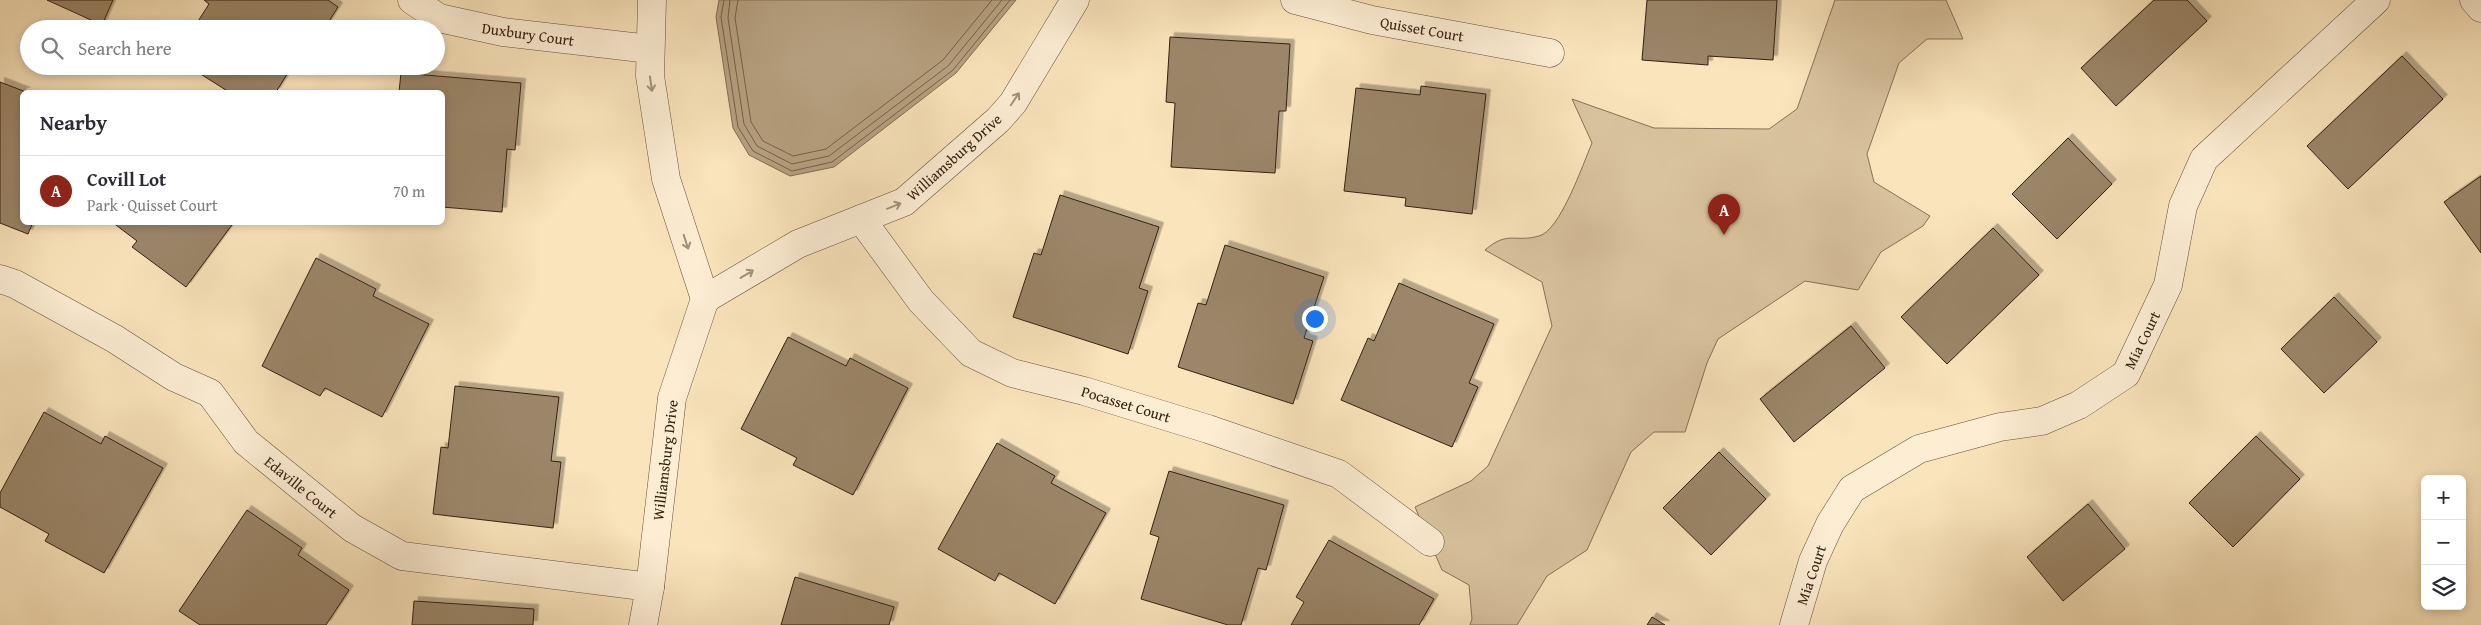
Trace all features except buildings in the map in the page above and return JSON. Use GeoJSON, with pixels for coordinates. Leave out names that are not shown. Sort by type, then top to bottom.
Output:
{"type":"FeatureCollection","features":[{"type":"Feature","properties":{"kind":"street","name":"Duxbury Court"},"geometry":{"type":"LineString","coordinates":[[412,0],[439,18],[503,32],[650,49]]}},
{"type":"Feature","properties":{"kind":"street"},"geometry":{"type":"LineString","coordinates":[[652,0],[650,76],[666,179],[705,299]]}},
{"type":"Feature","properties":{"kind":"street","name":"Williamsburg Drive"},"geometry":{"type":"LineString","coordinates":[[643,625],[650,586],[672,398],[705,299],[798,244],[904,202],[998,120],[1013,103],[1076,0]]}},
{"type":"Feature","properties":{"kind":"street","name":"Quisset Court"},"geometry":{"type":"LineString","coordinates":[[1295,0],[1372,20],[1550,53]]}},
{"type":"Feature","properties":{"kind":"street","name":"Mia Court"},"geometry":{"type":"LineString","coordinates":[[1794,625],[1813,562],[1830,524],[1852,489],[1919,449],[2000,427],[2042,421],[2079,405],[2126,374],[2168,285],[2183,206],[2204,159],[2376,0]]}},
{"type":"Feature","properties":{"kind":"street"},"geometry":{"type":"LineString","coordinates":[[2474,0],[2481,8]]}},
{"type":"Feature","properties":{"kind":"street","name":"Pocasset Court"},"geometry":{"type":"LineString","coordinates":[[861,219],[921,302],[972,353],[1012,373],[1084,390],[1208,429],[1339,474],[1430,542]]}},
{"type":"Feature","properties":{"kind":"street","name":"Edaville Court"},"geometry":{"type":"LineString","coordinates":[[0,279],[15,284],[115,339],[174,377],[210,393],[246,442],[352,528],[402,556],[650,586]]}},
{"type":"Feature","properties":{"kind":"shaded area"},"geometry":{"type":"Polygon","coordinates":[[[1835,0],[1946,0],[1963,39],[1927,39],[1899,63],[1867,154],[1874,182],[1930,216],[1923,226],[1881,252],[1858,290],[1805,281],[1718,339],[1707,363],[1685,432],[1654,432],[1631,452],[1587,550],[1547,576],[1517,625],[1470,625],[1472,619],[1469,585],[1442,570],[1415,507],[1471,481],[1488,466],[1552,326],[1542,282],[1485,250],[1500,240],[1539,236],[1547,231],[1563,210],[1592,143],[1572,99],[1654,128],[1769,129],[1797,109],[1835,0]]]}},
{"type":"Feature","properties":{"kind":"water"},"geometry":{"type":"Polygon","coordinates":[[[719,0],[1016,0],[956,73],[834,167],[790,176],[749,155],[733,128],[716,17],[719,0]]]}},
{"type":"Feature","properties":{"kind":"place","name":"Covill Lot"},"geometry":{"type":"Point","coordinates":[1724,235]}}]}
